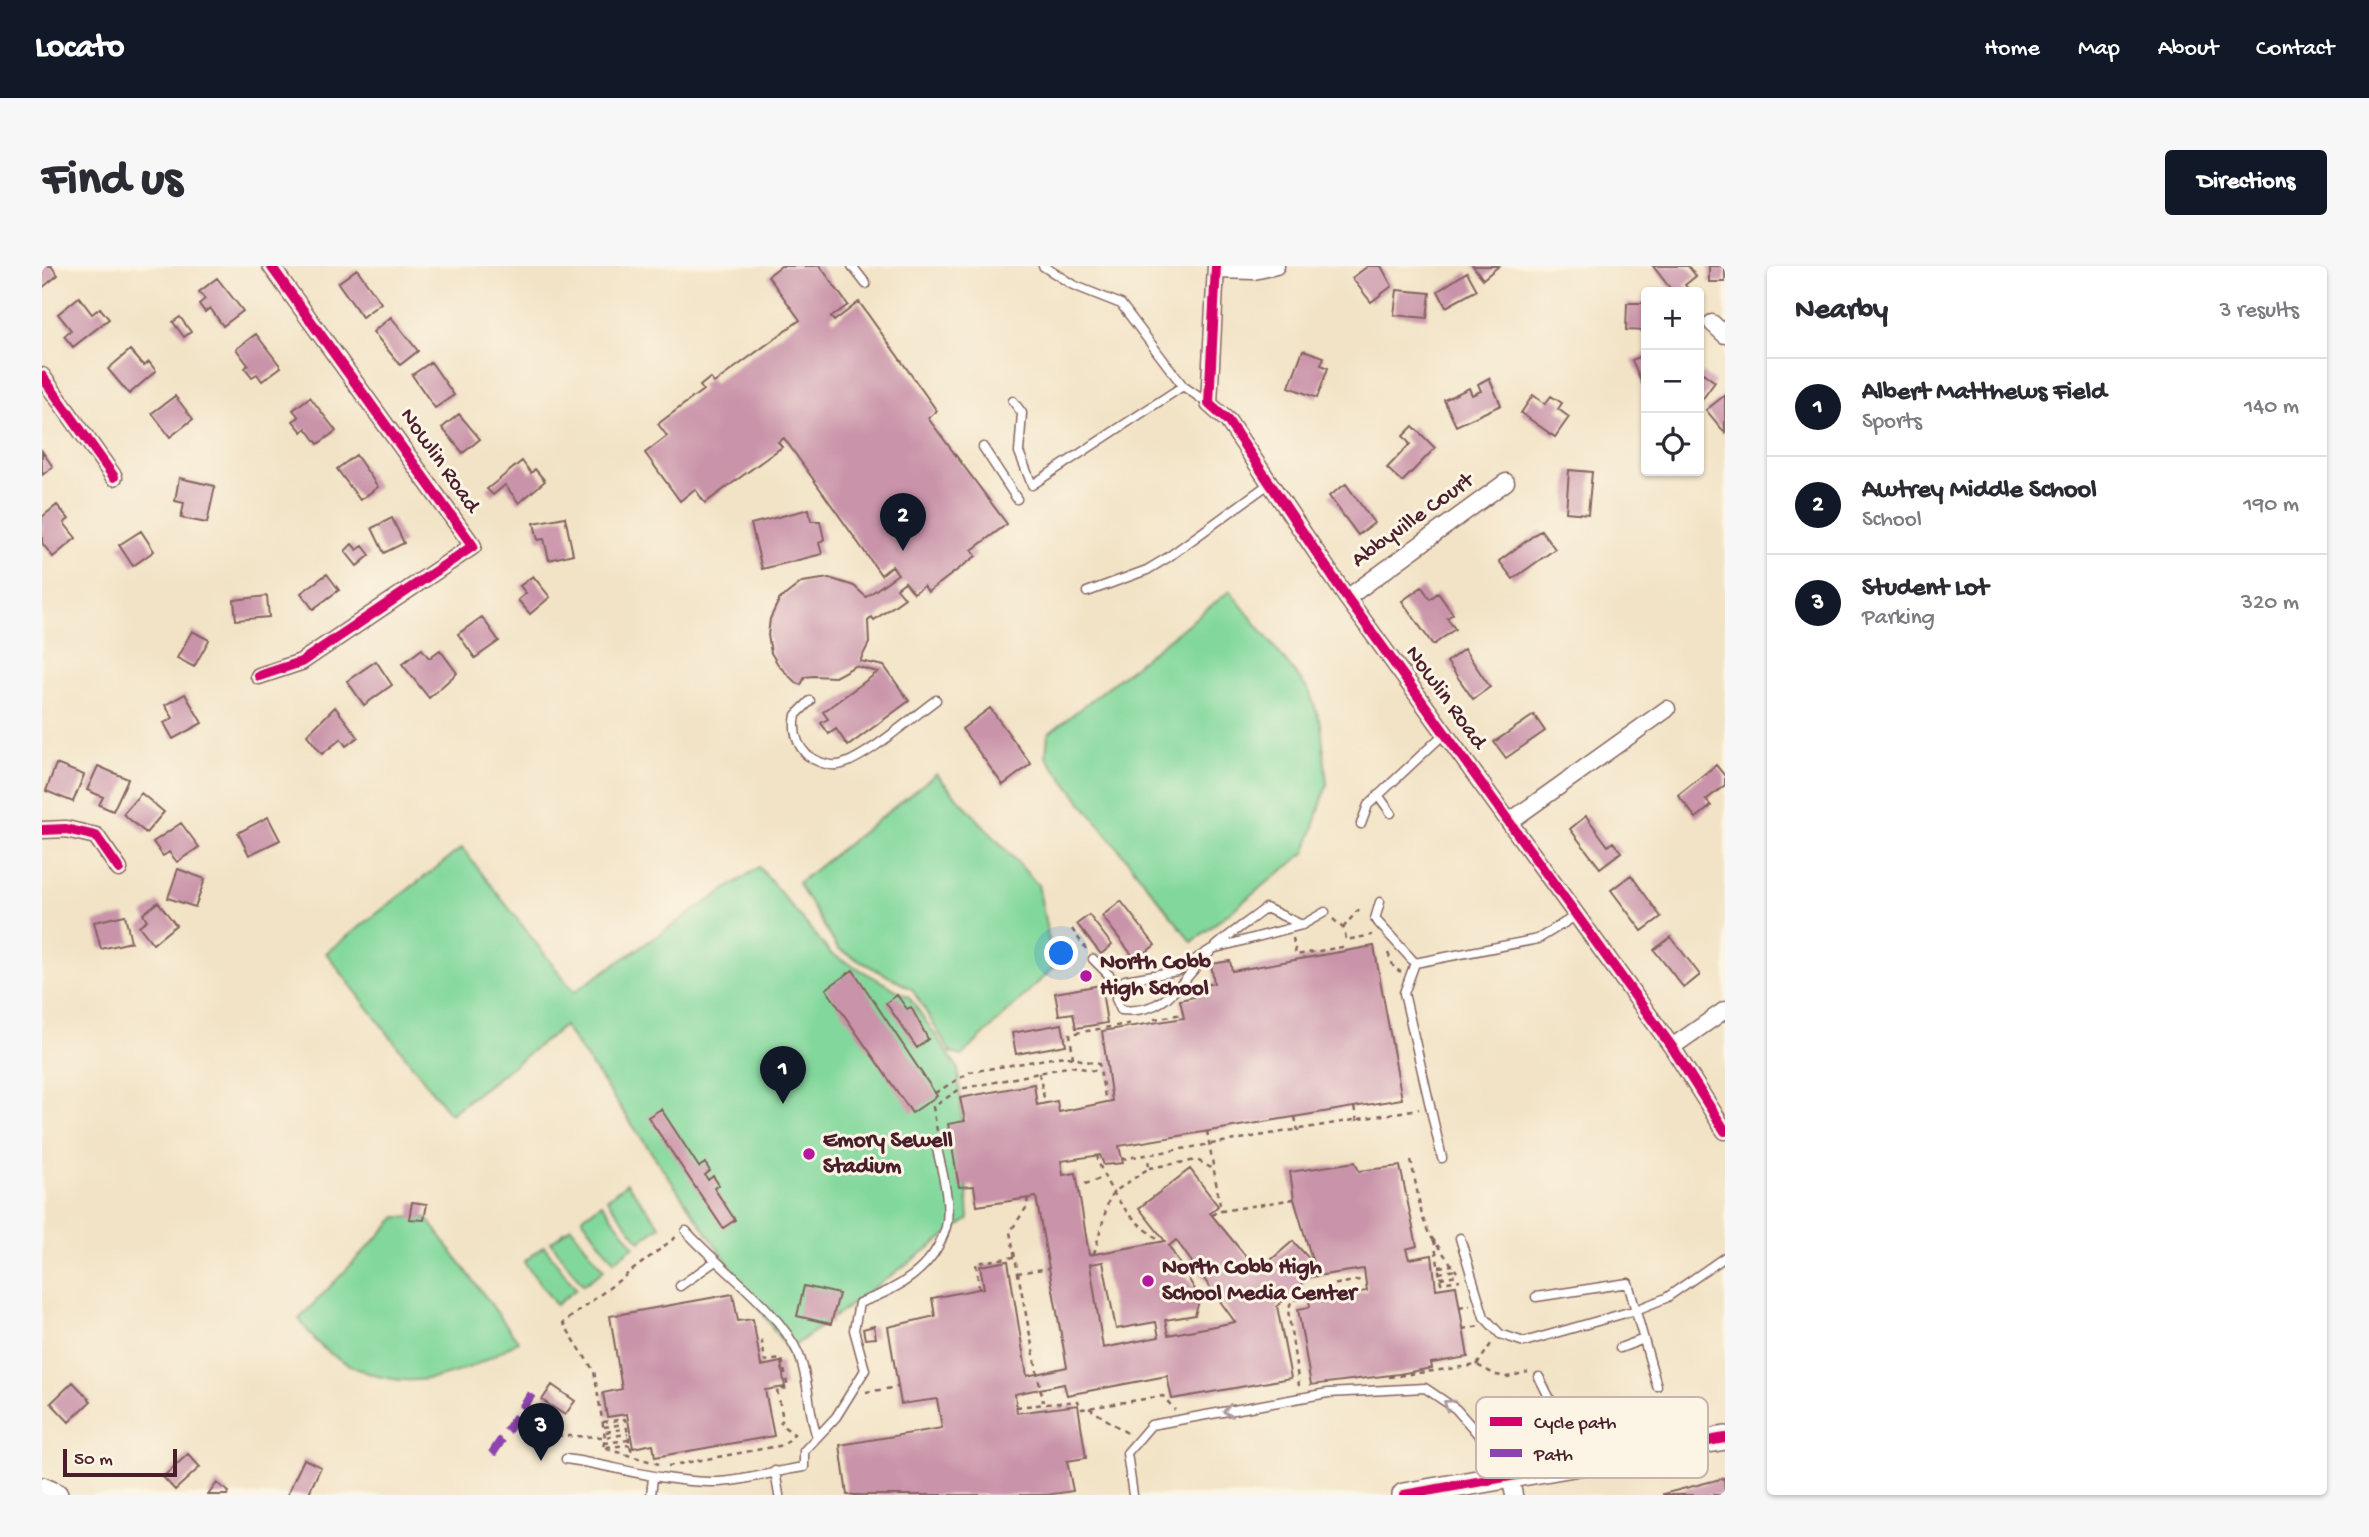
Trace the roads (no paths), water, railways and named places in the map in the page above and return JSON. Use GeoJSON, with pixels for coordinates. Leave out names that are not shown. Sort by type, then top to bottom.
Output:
{"type":"FeatureCollection","features":[{"type":"Feature","properties":{"kind":"main road"},"geometry":{"type":"LineString","coordinates":[[1404,1495],[1502,1485],[1535,1478]]}},
{"type":"Feature","properties":{"kind":"main road"},"geometry":{"type":"LineString","coordinates":[[42,1489],[56,1495]]}},
{"type":"Feature","properties":{"kind":"street","name":"Nowlin Road"},"geometry":{"type":"LineString","coordinates":[[259,676],[301,662],[472,546],[271,266]]}},
{"type":"Feature","properties":{"kind":"street"},"geometry":{"type":"LineString","coordinates":[[1209,404],[1216,268],[1254,271],[1276,266]]}},
{"type":"Feature","properties":{"kind":"street"},"geometry":{"type":"LineString","coordinates":[[1712,323],[1725,335]]}},
{"type":"Feature","properties":{"kind":"street"},"geometry":{"type":"LineString","coordinates":[[42,376],[114,477]]}},
{"type":"Feature","properties":{"kind":"street","name":"Nowlin Road"},"geometry":{"type":"LineString","coordinates":[[1209,404],[1228,421],[1347,598],[1672,1046],[1725,1131]]}},
{"type":"Feature","properties":{"kind":"street","name":"Abbyville Court"},"geometry":{"type":"LineString","coordinates":[[1347,598],[1506,482]]}},
{"type":"Feature","properties":{"kind":"street"},"geometry":{"type":"LineString","coordinates":[[1509,822],[1667,709]]}},
{"type":"Feature","properties":{"kind":"street"},"geometry":{"type":"LineString","coordinates":[[42,830],[82,831],[96,836],[119,869]]}},
{"type":"Feature","properties":{"kind":"street"},"geometry":{"type":"LineString","coordinates":[[1672,1046],[1725,1010]]}},
{"type":"Feature","properties":{"kind":"lane"},"geometry":{"type":"LineString","coordinates":[[852,266],[866,284]]}},
{"type":"Feature","properties":{"kind":"lane"},"geometry":{"type":"LineString","coordinates":[[1043,266],[1073,285],[1121,304],[1183,386],[1209,404]]}},
{"type":"Feature","properties":{"kind":"lane"},"geometry":{"type":"LineString","coordinates":[[1013,401],[1022,413],[1019,452],[1032,485],[1183,386]]}},
{"type":"Feature","properties":{"kind":"lane"},"geometry":{"type":"LineString","coordinates":[[983,447],[1017,499]]}},
{"type":"Feature","properties":{"kind":"lane"},"geometry":{"type":"LineString","coordinates":[[1087,592],[1147,570],[1270,483]]}},
{"type":"Feature","properties":{"kind":"lane"},"geometry":{"type":"LineString","coordinates":[[810,701],[796,715],[797,740],[805,753],[816,761],[836,765],[854,760],[936,700]]}},
{"type":"Feature","properties":{"kind":"lane"},"geometry":{"type":"LineString","coordinates":[[1361,824],[1368,804],[1446,733]]}},
{"type":"Feature","properties":{"kind":"lane"},"geometry":{"type":"LineString","coordinates":[[1378,795],[1391,813]]}},
{"type":"Feature","properties":{"kind":"lane"},"geometry":{"type":"LineString","coordinates":[[1380,902],[1375,919],[1415,963]]}},
{"type":"Feature","properties":{"kind":"lane"},"geometry":{"type":"LineString","coordinates":[[1118,984],[1177,971],[1212,949],[1266,908],[1301,925]]}},
{"type":"Feature","properties":{"kind":"lane"},"geometry":{"type":"LineString","coordinates":[[1118,984],[1116,999],[1121,1010],[1131,1011],[1160,1003],[1173,996],[1212,949],[1301,925],[1325,912]]}},
{"type":"Feature","properties":{"kind":"lane"},"geometry":{"type":"LineString","coordinates":[[1415,963],[1538,939],[1577,915]]}},
{"type":"Feature","properties":{"kind":"lane"},"geometry":{"type":"LineString","coordinates":[[1093,959],[1118,984]]}},
{"type":"Feature","properties":{"kind":"lane"},"geometry":{"type":"LineString","coordinates":[[1415,963],[1404,993],[1441,1158]]}},
{"type":"Feature","properties":{"kind":"lane"},"geometry":{"type":"LineString","coordinates":[[566,1459],[614,1466],[653,1478],[712,1482],[804,1466],[804,1451],[816,1434],[836,1417],[865,1370],[855,1330],[859,1303],[891,1292],[926,1266],[946,1226],[944,1187],[935,1140]]}},
{"type":"Feature","properties":{"kind":"lane"},"geometry":{"type":"LineString","coordinates":[[683,1232],[783,1325],[800,1357],[816,1434]]}},
{"type":"Feature","properties":{"kind":"lane"},"geometry":{"type":"LineString","coordinates":[[1460,1238],[1484,1317],[1500,1334],[1524,1342],[1636,1310],[1666,1298],[1725,1257]]}},
{"type":"Feature","properties":{"kind":"lane"},"geometry":{"type":"LineString","coordinates":[[680,1286],[714,1262]]}},
{"type":"Feature","properties":{"kind":"lane"},"geometry":{"type":"LineString","coordinates":[[1536,1297],[1629,1283],[1657,1386]]}},
{"type":"Feature","properties":{"kind":"lane"},"geometry":{"type":"LineString","coordinates":[[1620,1348],[1644,1339]]}},
{"type":"Feature","properties":{"kind":"lane"},"geometry":{"type":"LineString","coordinates":[[1539,1377],[1549,1397]]}},
{"type":"Feature","properties":{"kind":"lane"},"geometry":{"type":"LineString","coordinates":[[1133,1495],[1127,1453],[1151,1425],[1328,1393],[1425,1388],[1456,1409],[1476,1432]]}},
{"type":"Feature","properties":{"kind":"lane"},"geometry":{"type":"LineString","coordinates":[[775,1471],[779,1495]]}},
{"type":"Feature","properties":{"kind":"lane"},"geometry":{"type":"LineString","coordinates":[[651,1495],[653,1478]]}},
{"type":"Feature","properties":{"kind":"place","name":"Awtrey Middle School"},"geometry":{"type":"Point","coordinates":[903,551]}},
{"type":"Feature","properties":{"kind":"place","name":"North Cobb High School"},"geometry":{"type":"Point","coordinates":[1086,976]}},
{"type":"Feature","properties":{"kind":"place","name":"Albert Matthews Field"},"geometry":{"type":"Point","coordinates":[783,1104]}},
{"type":"Feature","properties":{"kind":"place","name":"Emory Sewell Stadium"},"geometry":{"type":"Point","coordinates":[809,1154]}},
{"type":"Feature","properties":{"kind":"place","name":"North Cobb High School Media Center"},"geometry":{"type":"Point","coordinates":[1148,1281]}},
{"type":"Feature","properties":{"kind":"place","name":"Student Lot"},"geometry":{"type":"Point","coordinates":[541,1461]}}]}
